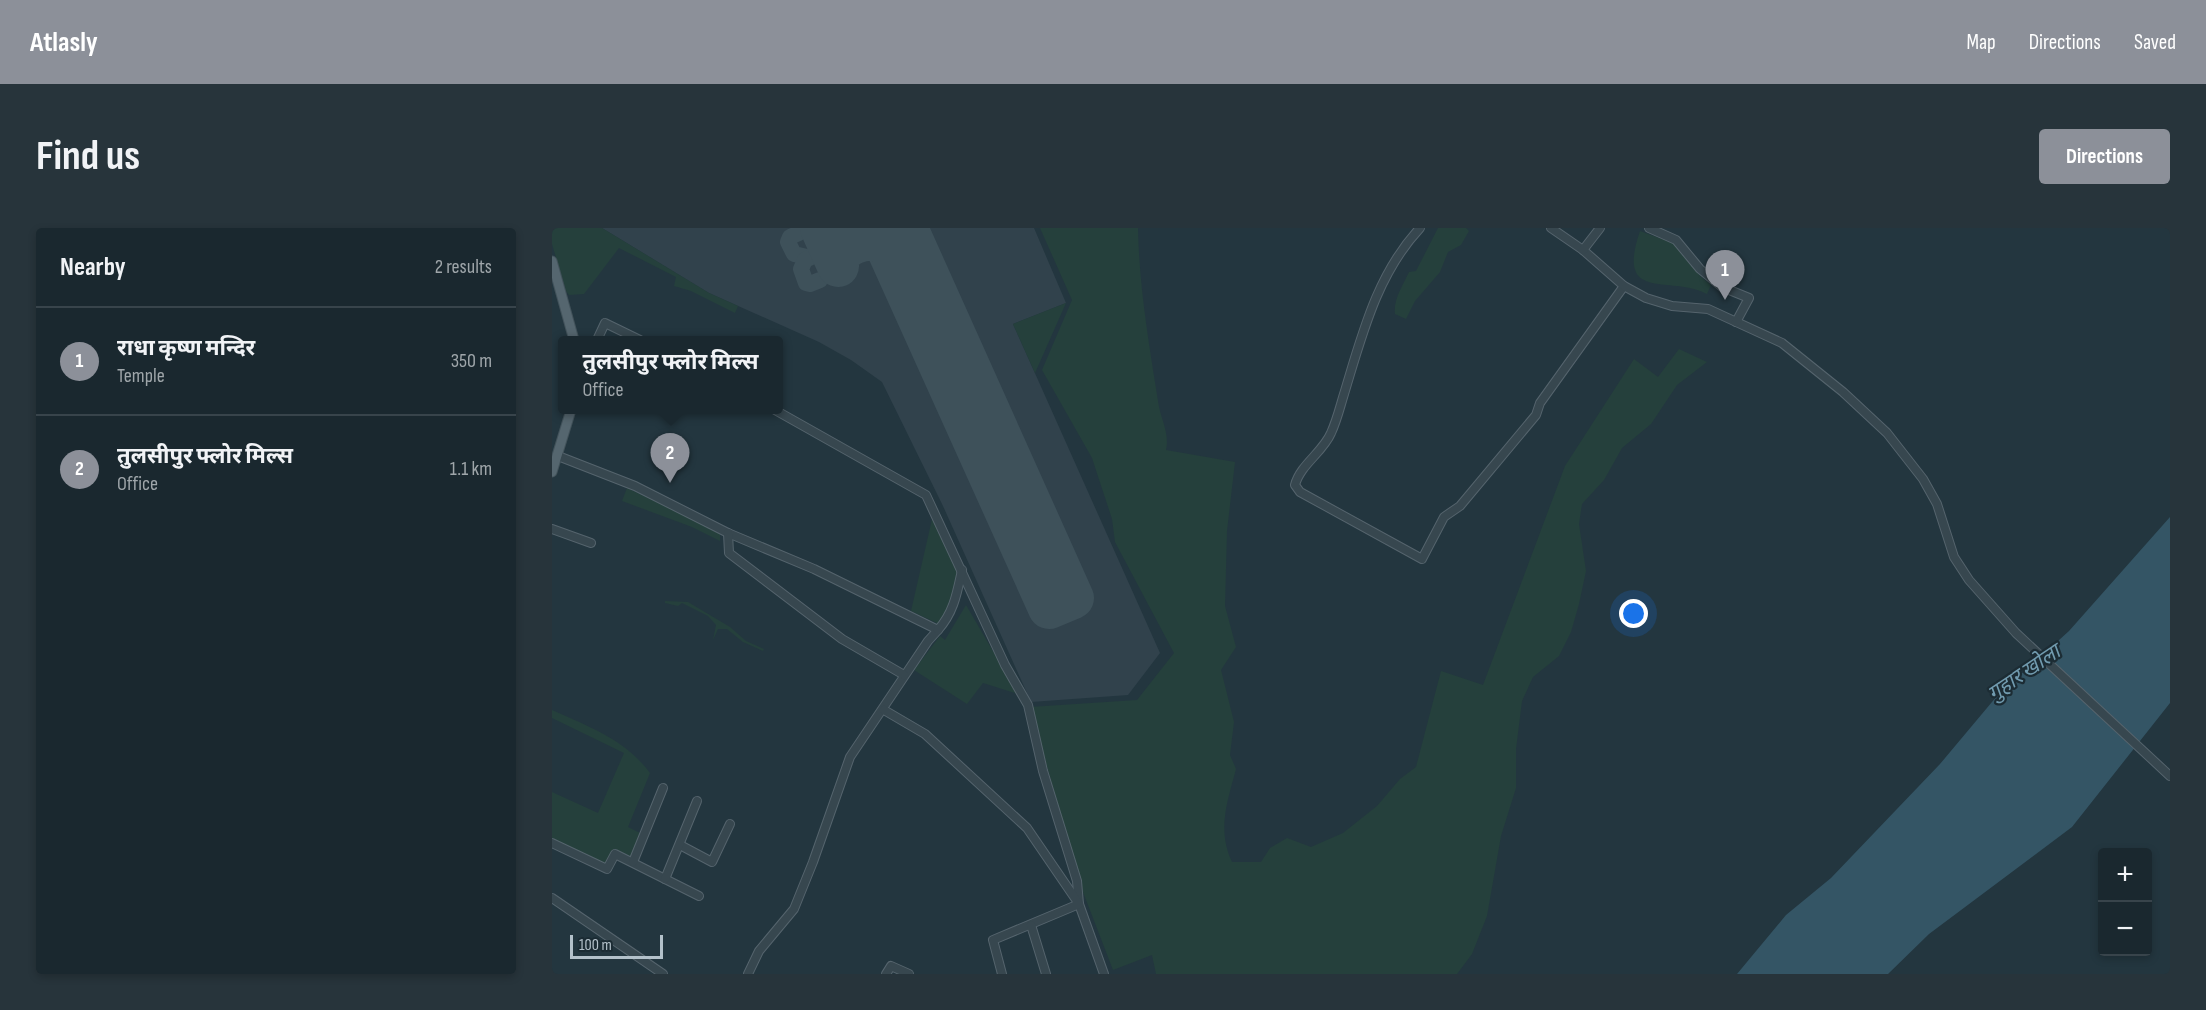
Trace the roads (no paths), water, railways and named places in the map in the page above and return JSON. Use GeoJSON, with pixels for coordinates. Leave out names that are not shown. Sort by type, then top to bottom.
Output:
{"type":"FeatureCollection","features":[{"type":"Feature","properties":{"kind":"main road"},"geometry":{"type":"LineString","coordinates":[[552,261],[573,336]]}},
{"type":"Feature","properties":{"kind":"main road"},"geometry":{"type":"LineString","coordinates":[[552,472],[570,414]]}},
{"type":"Feature","properties":{"kind":"street"},"geometry":{"type":"LineString","coordinates":[[1420,228],[1388,270],[1374,300],[1338,418],[1326,444],[1299,474],[1294,485],[1300,492],[1422,559],[1444,517],[1460,506],[1523,432],[1536,415],[1540,403],[1624,286]]}},
{"type":"Feature","properties":{"kind":"street"},"geometry":{"type":"LineString","coordinates":[[1551,228],[1583,250],[1624,286],[1646,298],[1672,306],[1708,309],[1782,343],[1843,392],[1887,433],[1923,479],[1937,504],[1954,557],[1964,572],[2016,633],[2170,776]]}},
{"type":"Feature","properties":{"kind":"street"},"geometry":{"type":"LineString","coordinates":[[1583,250],[1600,228]]}},
{"type":"Feature","properties":{"kind":"street"},"geometry":{"type":"LineString","coordinates":[[1649,228],[1676,240],[1700,269],[1722,287],[1749,298],[1736,322]]}},
{"type":"Feature","properties":{"kind":"street"},"geometry":{"type":"LineString","coordinates":[[599,336],[606,322],[632,336]]}},
{"type":"Feature","properties":{"kind":"street"},"geometry":{"type":"LineString","coordinates":[[782,414],[926,495],[1005,665],[1028,705],[1043,771],[1077,881],[1079,904]]}},
{"type":"Feature","properties":{"kind":"street"},"geometry":{"type":"LineString","coordinates":[[558,456],[635,486],[728,533],[814,569],[938,630]]}},
{"type":"Feature","properties":{"kind":"street"},"geometry":{"type":"LineString","coordinates":[[552,529],[591,543]]}},
{"type":"Feature","properties":{"kind":"street"},"geometry":{"type":"LineString","coordinates":[[728,533],[729,553],[842,639],[904,675]]}},
{"type":"Feature","properties":{"kind":"street"},"geometry":{"type":"LineString","coordinates":[[748,974],[759,951],[794,909],[850,757],[884,710],[904,675],[949,617],[962,570]]}},
{"type":"Feature","properties":{"kind":"street"},"geometry":{"type":"LineString","coordinates":[[884,710],[925,734],[1028,828],[1079,904],[1104,974]]}},
{"type":"Feature","properties":{"kind":"street"},"geometry":{"type":"LineString","coordinates":[[633,862],[663,788]]}},
{"type":"Feature","properties":{"kind":"street"},"geometry":{"type":"LineString","coordinates":[[665,879],[697,801]]}},
{"type":"Feature","properties":{"kind":"street"},"geometry":{"type":"LineString","coordinates":[[680,845],[712,862],[730,824]]}},
{"type":"Feature","properties":{"kind":"street"},"geometry":{"type":"LineString","coordinates":[[552,843],[607,869],[615,854],[699,896]]}},
{"type":"Feature","properties":{"kind":"street"},"geometry":{"type":"LineString","coordinates":[[552,897],[663,974]]}},
{"type":"Feature","properties":{"kind":"street"},"geometry":{"type":"LineString","coordinates":[[1002,974],[993,940],[1079,904]]}},
{"type":"Feature","properties":{"kind":"street"},"geometry":{"type":"LineString","coordinates":[[1031,926],[1046,974]]}},
{"type":"Feature","properties":{"kind":"street"},"geometry":{"type":"LineString","coordinates":[[886,974],[891,966],[909,974]]}},
{"type":"Feature","properties":{"kind":"water","name":"गुहार खोला"},"geometry":{"type":"Polygon","coordinates":[[[2170,517],[2170,703],[2072,827],[1929,934],[1888,974],[1737,974],[1786,915],[1831,878],[1940,764],[1997,696],[2069,631],[2170,517]]]}},
{"type":"Feature","properties":{"kind":"place","name":"राधा कृष्ण मन्दिर"},"geometry":{"type":"Point","coordinates":[1725,300]}},
{"type":"Feature","properties":{"kind":"place","name":"तुलसीपुर फ्लोर मिल्स"},"geometry":{"type":"Point","coordinates":[670,483]}}]}
